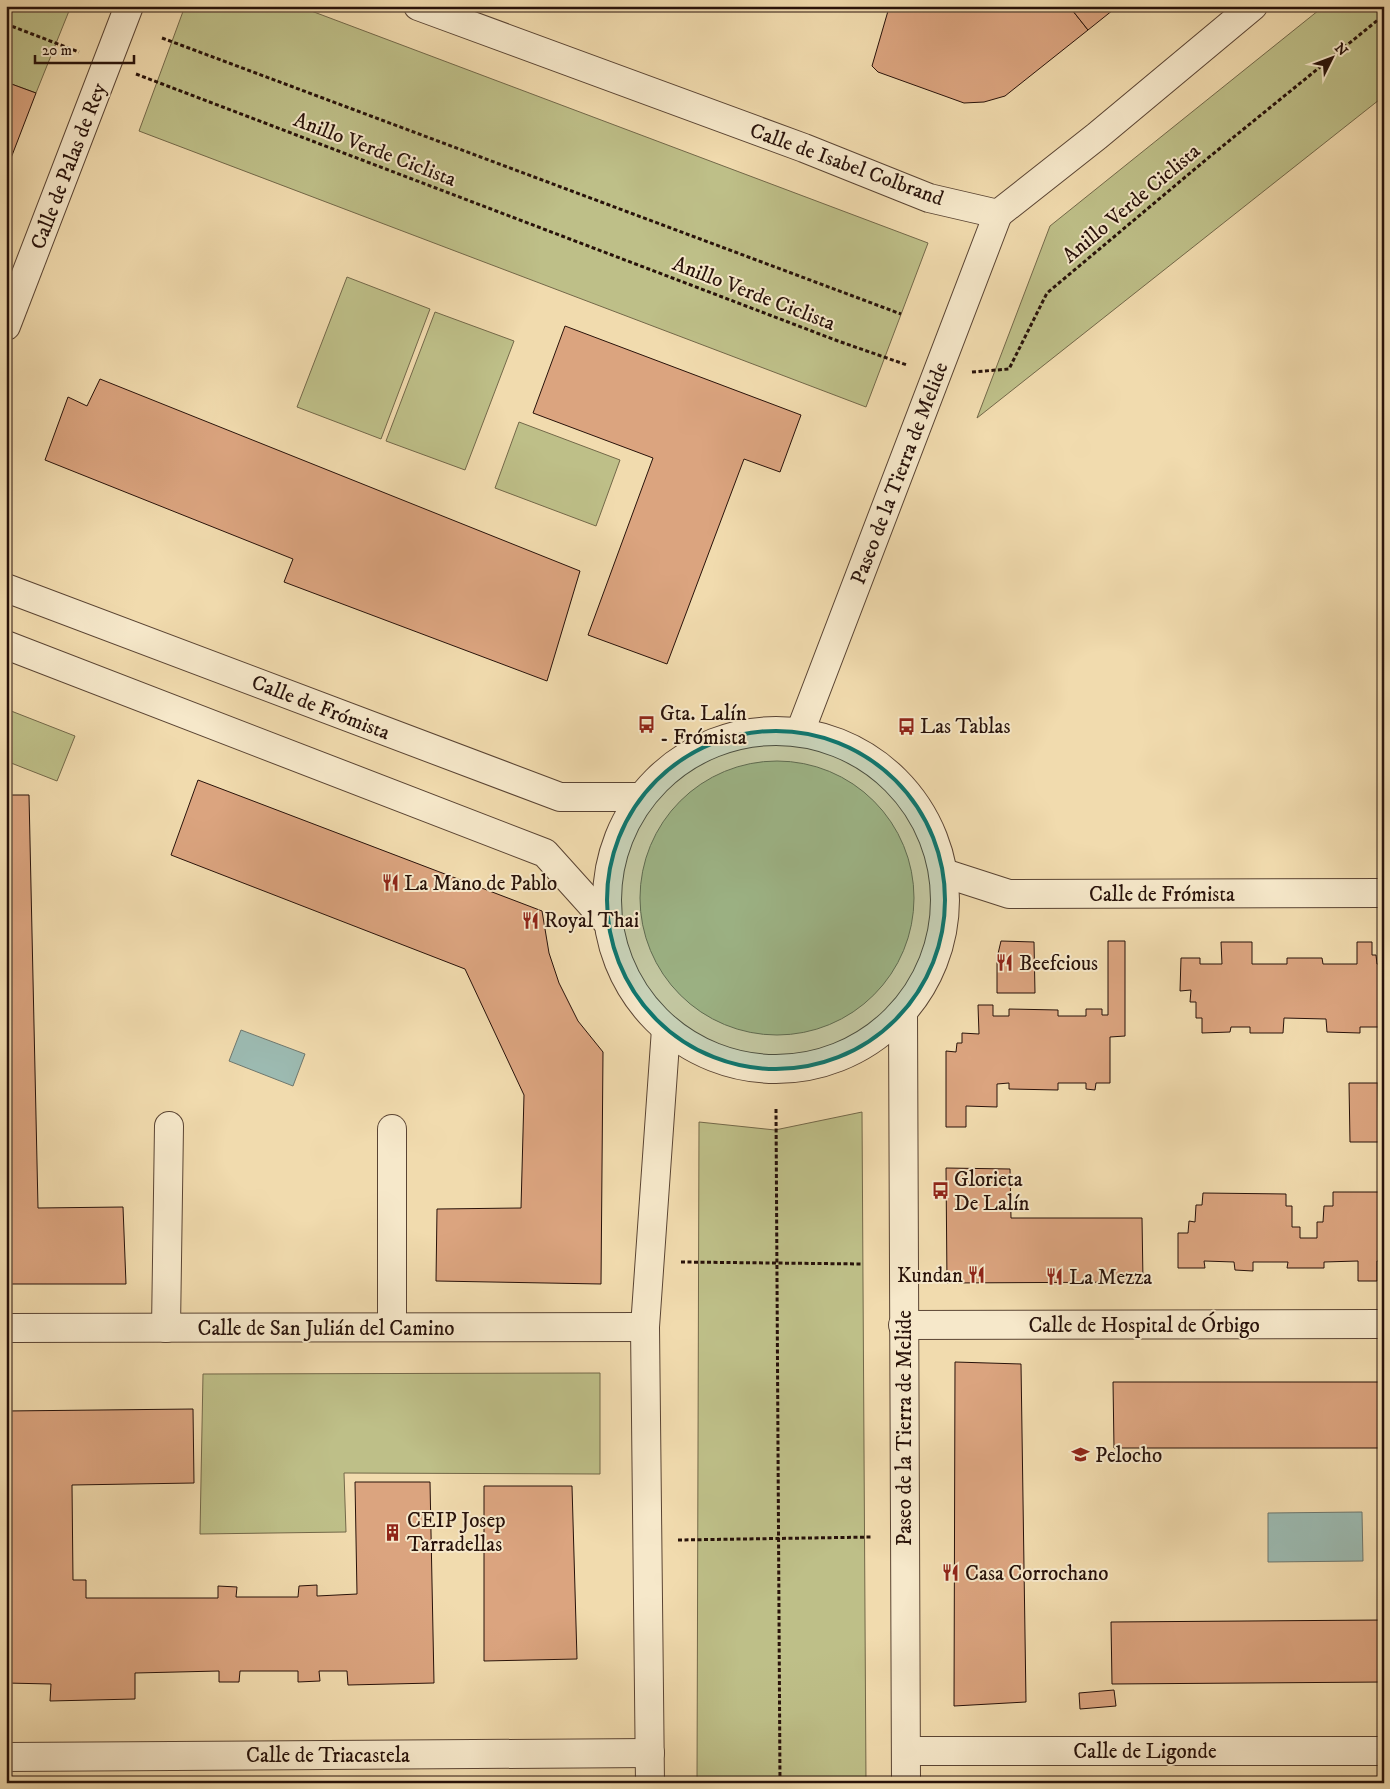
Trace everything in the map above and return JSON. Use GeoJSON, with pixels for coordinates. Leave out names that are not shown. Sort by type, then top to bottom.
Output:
{"type":"FeatureCollection","features":[{"type":"Feature","properties":{"kind":"street","name":"Calle de Palas de Rey"},"geometry":{"type":"LineString","coordinates":[[6,326],[129,6]]}},
{"type":"Feature","properties":{"kind":"street","name":"Calle de Isabel Colbrand"},"geometry":{"type":"LineString","coordinates":[[418,6],[804,148],[929,198],[998,214]]}},
{"type":"Feature","properties":{"kind":"street"},"geometry":{"type":"LineString","coordinates":[[998,214],[1097,136],[1253,6]]}},
{"type":"Feature","properties":{"kind":"street","name":"Paseo de la Tierra de Melide"},"geometry":{"type":"LineString","coordinates":[[800,732],[998,214]]}},
{"type":"Feature","properties":{"kind":"street","name":"Calle de Frómista"},"geometry":{"type":"LineString","coordinates":[[6,588],[560,797],[641,797]]}},
{"type":"Feature","properties":{"kind":"street"},"geometry":{"type":"LineString","coordinates":[[6,645],[544,854],[608,923]]}},
{"type":"Feature","properties":{"kind":"street"},"geometry":{"type":"LineString","coordinates":[[758,731],[800,732],[839,742],[879,766],[906,792],[927,823],[944,873],[944,925],[930,972],[903,1014],[862,1047],[814,1066],[762,1069],[710,1056],[666,1029],[638,998],[618,962],[608,923],[608,878],[619,836],[641,797],[673,764],[714,742],[758,731]]}},
{"type":"Feature","properties":{"kind":"street","name":"Calle de Frómista"},"geometry":{"type":"LineString","coordinates":[[944,873],[1009,894],[1384,893]]}},
{"type":"Feature","properties":{"kind":"street","name":"Paseo de la Tierra de Melide"},"geometry":{"type":"LineString","coordinates":[[903,1014],[906,1783]]}},
{"type":"Feature","properties":{"kind":"street"},"geometry":{"type":"LineString","coordinates":[[650,1783],[645,1327],[666,1029]]}},
{"type":"Feature","properties":{"kind":"street"},"geometry":{"type":"LineString","coordinates":[[166,1328],[169,1126]]}},
{"type":"Feature","properties":{"kind":"street"},"geometry":{"type":"LineString","coordinates":[[392,1129],[392,1327]]}},
{"type":"Feature","properties":{"kind":"street","name":"Calle de Hospital de Órbigo"},"geometry":{"type":"LineString","coordinates":[[903,1325],[1384,1324]]}},
{"type":"Feature","properties":{"kind":"street","name":"Calle de San Julián del Camino"},"geometry":{"type":"LineString","coordinates":[[6,1328],[645,1327]]}},
{"type":"Feature","properties":{"kind":"street","name":"Calle de Ligonde"},"geometry":{"type":"LineString","coordinates":[[906,1751],[1384,1751]]}},
{"type":"Feature","properties":{"kind":"street","name":"Calle de Triacastela"},"geometry":{"type":"LineString","coordinates":[[6,1756],[650,1753]]}},
{"type":"Feature","properties":{"kind":"path","name":"Anillo Verde Ciclista"},"geometry":{"type":"LineString","coordinates":[[6,24],[838,341],[936,374],[1010,369],[1047,293],[1384,15]]}},
{"type":"Feature","properties":{"kind":"path"},"geometry":{"type":"LineString","coordinates":[[162,38],[901,314]]}},
{"type":"Feature","properties":{"kind":"path"},"geometry":{"type":"LineString","coordinates":[[776,1109],[780,1783]]}},
{"type":"Feature","properties":{"kind":"path"},"geometry":{"type":"LineString","coordinates":[[681,1262],[863,1264]]}},
{"type":"Feature","properties":{"kind":"path"},"geometry":{"type":"LineString","coordinates":[[678,1540],[873,1537]]}},
{"type":"Feature","properties":{"kind":"highlighted area"},"geometry":{"type":"Polygon","coordinates":[[[758,731],[800,732],[839,742],[879,766],[906,792],[927,823],[944,873],[944,925],[930,973],[903,1014],[862,1047],[814,1066],[762,1069],[710,1056],[666,1029],[638,999],[618,962],[608,923],[607,879],[619,836],[641,797],[673,764],[714,742],[758,731]]]}},
{"type":"Feature","properties":{"kind":"green space"},"geometry":{"type":"Polygon","coordinates":[[[6,6],[71,6],[36,93],[6,82],[6,6]]]}},
{"type":"Feature","properties":{"kind":"green space"},"geometry":{"type":"Polygon","coordinates":[[[185,6],[298,6],[928,243],[866,407],[139,131],[185,6]]]}},
{"type":"Feature","properties":{"kind":"green space"},"geometry":{"type":"Polygon","coordinates":[[[1324,6],[1384,6],[1384,96],[977,418],[1050,226],[1324,6]]]}},
{"type":"Feature","properties":{"kind":"green space"},"geometry":{"type":"Polygon","coordinates":[[[347,277],[430,309],[381,439],[297,407],[347,277]]]}},
{"type":"Feature","properties":{"kind":"green space"},"geometry":{"type":"Polygon","coordinates":[[[435,312],[514,341],[465,470],[386,441],[435,312]]]}},
{"type":"Feature","properties":{"kind":"green space"},"geometry":{"type":"Polygon","coordinates":[[[519,422],[620,460],[596,526],[495,488],[519,422]]]}},
{"type":"Feature","properties":{"kind":"green space"},"geometry":{"type":"Polygon","coordinates":[[[6,709],[75,736],[57,781],[6,761],[6,709]]]}},
{"type":"Feature","properties":{"kind":"green space"},"geometry":{"type":"Polygon","coordinates":[[[777,761],[817,767],[853,784],[874,801],[891,822],[908,858],[914,898],[908,938],[891,974],[874,995],[853,1012],[817,1029],[777,1035],[737,1029],[701,1012],[680,995],[663,974],[646,938],[640,898],[646,858],[663,822],[680,801],[701,784],[737,767],[777,761]]]}},
{"type":"Feature","properties":{"kind":"green space"},"geometry":{"type":"Polygon","coordinates":[[[862,1112],[866,1783],[697,1783],[699,1122],[775,1130],[862,1112]]]}},
{"type":"Feature","properties":{"kind":"green space"},"geometry":{"type":"Polygon","coordinates":[[[600,1373],[600,1474],[344,1473],[346,1532],[200,1534],[203,1374],[600,1373]]]}},
{"type":"Feature","properties":{"kind":"water"},"geometry":{"type":"Polygon","coordinates":[[[241,1030],[305,1054],[293,1086],[229,1061],[241,1030]]]}},
{"type":"Feature","properties":{"kind":"water"},"geometry":{"type":"Polygon","coordinates":[[[1362,1512],[1363,1561],[1268,1562],[1268,1513],[1362,1512]]]}},
{"type":"Feature","properties":{"kind":"building"},"geometry":{"type":"Polygon","coordinates":[[[893,6],[1069,6],[1088,30],[1005,96],[984,102],[964,103],[878,72],[872,66],[888,11],[893,6]]]}},
{"type":"Feature","properties":{"kind":"building"},"geometry":{"type":"Polygon","coordinates":[[[1069,6],[1118,6],[1088,30],[1069,6]]]}},
{"type":"Feature","properties":{"kind":"building"},"geometry":{"type":"Polygon","coordinates":[[[6,82],[36,93],[6,171],[6,82]]]}},
{"type":"Feature","properties":{"kind":"building"},"geometry":{"type":"Polygon","coordinates":[[[565,326],[801,415],[780,472],[744,459],[667,664],[588,635],[653,458],[533,413],[565,326]]]}},
{"type":"Feature","properties":{"kind":"building"},"geometry":{"type":"Polygon","coordinates":[[[100,379],[580,571],[547,681],[284,582],[293,559],[45,460],[68,397],[87,406],[100,379]]]}},
{"type":"Feature","properties":{"kind":"building"},"geometry":{"type":"Polygon","coordinates":[[[198,780],[542,911],[549,953],[559,983],[578,1021],[603,1052],[601,1284],[436,1281],[437,1209],[521,1208],[524,1095],[465,969],[171,855],[198,780]]]}},
{"type":"Feature","properties":{"kind":"building"},"geometry":{"type":"Polygon","coordinates":[[[6,795],[29,795],[38,1208],[123,1207],[126,1284],[6,1284],[6,795]]]}},
{"type":"Feature","properties":{"kind":"building"},"geometry":{"type":"Polygon","coordinates":[[[1001,941],[1034,942],[1035,993],[997,993],[997,958],[1001,941]]]}},
{"type":"Feature","properties":{"kind":"building"},"geometry":{"type":"Polygon","coordinates":[[[1108,941],[1125,941],[1125,1036],[1110,1037],[1110,1083],[1096,1083],[1095,1090],[1086,1089],[1086,1083],[1058,1083],[1058,1090],[1009,1089],[1009,1083],[997,1084],[997,1107],[966,1106],[966,1127],[946,1127],[946,1051],[956,1052],[957,1043],[962,1043],[962,1033],[979,1034],[978,1005],[993,1005],[993,1016],[1009,1016],[1009,1009],[1058,1010],[1058,1016],[1086,1016],[1086,1009],[1102,1009],[1102,1015],[1108,1015],[1108,941]]]}},
{"type":"Feature","properties":{"kind":"building"},"geometry":{"type":"Polygon","coordinates":[[[1221,942],[1252,942],[1252,964],[1287,964],[1287,958],[1322,958],[1323,964],[1357,964],[1357,942],[1372,942],[1372,955],[1376,955],[1377,964],[1384,964],[1384,1032],[1379,1032],[1379,1027],[1360,1027],[1360,1033],[1327,1032],[1326,1019],[1284,1018],[1283,1033],[1250,1033],[1250,1027],[1231,1027],[1230,1032],[1202,1033],[1202,1018],[1196,1018],[1196,1002],[1190,1002],[1191,990],[1180,991],[1181,958],[1200,958],[1200,964],[1222,964],[1221,942]]]}},
{"type":"Feature","properties":{"kind":"building"},"geometry":{"type":"Polygon","coordinates":[[[1349,1083],[1378,1083],[1379,1142],[1350,1142],[1349,1083]]]}},
{"type":"Feature","properties":{"kind":"building"},"geometry":{"type":"Polygon","coordinates":[[[946,1168],[1010,1169],[1011,1218],[1142,1218],[1143,1282],[947,1283],[946,1168]]]}},
{"type":"Feature","properties":{"kind":"building"},"geometry":{"type":"Polygon","coordinates":[[[1333,1192],[1384,1192],[1384,1261],[1377,1261],[1377,1281],[1358,1281],[1358,1261],[1324,1262],[1324,1268],[1287,1268],[1288,1262],[1253,1262],[1253,1271],[1235,1270],[1234,1262],[1204,1261],[1205,1268],[1178,1268],[1178,1233],[1188,1233],[1189,1221],[1195,1222],[1196,1205],[1202,1205],[1203,1193],[1286,1194],[1286,1206],[1292,1206],[1292,1227],[1300,1227],[1300,1238],[1317,1238],[1317,1222],[1323,1222],[1324,1206],[1333,1206],[1333,1192]]]}},
{"type":"Feature","properties":{"kind":"building"},"geometry":{"type":"Polygon","coordinates":[[[955,1362],[1021,1364],[1026,1702],[954,1706],[955,1362]]]}},
{"type":"Feature","properties":{"kind":"building"},"geometry":{"type":"Polygon","coordinates":[[[1113,1382],[1384,1382],[1384,1448],[1114,1448],[1113,1382]]]}},
{"type":"Feature","properties":{"kind":"building","name":"CEIP Josep Tarradellas"},"geometry":{"type":"Polygon","coordinates":[[[193,1409],[194,1483],[72,1485],[73,1580],[86,1580],[86,1598],[218,1598],[218,1586],[237,1587],[236,1597],[298,1597],[299,1586],[317,1585],[317,1596],[357,1594],[355,1482],[430,1482],[434,1683],[348,1685],[347,1671],[319,1671],[320,1681],[298,1682],[298,1671],[240,1671],[239,1682],[219,1682],[219,1671],[135,1673],[135,1699],[50,1701],[51,1684],[6,1683],[6,1411],[193,1409]]]}},
{"type":"Feature","properties":{"kind":"building"},"geometry":{"type":"Polygon","coordinates":[[[484,1486],[572,1486],[577,1659],[484,1661],[484,1486]]]}},
{"type":"Feature","properties":{"kind":"building"},"geometry":{"type":"Polygon","coordinates":[[[1384,1620],[1384,1682],[1112,1684],[1111,1622],[1384,1620]]]}},
{"type":"Feature","properties":{"kind":"building"},"geometry":{"type":"Polygon","coordinates":[[[1114,1690],[1116,1706],[1080,1709],[1079,1693],[1114,1690]]]}},
{"type":"Feature","properties":{"kind":"place","name":"Gta. Lalín - Frómista"},"geometry":{"type":"Point","coordinates":[646,725]}},
{"type":"Feature","properties":{"kind":"place","name":"Las Tablas"},"geometry":{"type":"Point","coordinates":[906,726]}},
{"type":"Feature","properties":{"kind":"place","name":"La Mano de Pablo"},"geometry":{"type":"Point","coordinates":[390,883]}},
{"type":"Feature","properties":{"kind":"place","name":"Royal Thai"},"geometry":{"type":"Point","coordinates":[530,920]}},
{"type":"Feature","properties":{"kind":"place","name":"Beefcious"},"geometry":{"type":"Point","coordinates":[1005,963]}},
{"type":"Feature","properties":{"kind":"place","name":"Glorieta De Lalín"},"geometry":{"type":"Point","coordinates":[940,1191]}},
{"type":"Feature","properties":{"kind":"place","name":"Kundan"},"geometry":{"type":"Point","coordinates":[977,1275]}},
{"type":"Feature","properties":{"kind":"place","name":"La Mezza"},"geometry":{"type":"Point","coordinates":[1055,1277]}},
{"type":"Feature","properties":{"kind":"place","name":"Pelocho"},"geometry":{"type":"Point","coordinates":[1081,1455]}},
{"type":"Feature","properties":{"kind":"place","name":"CEIP Josep Tarradellas"},"geometry":{"type":"Point","coordinates":[393,1532]}},
{"type":"Feature","properties":{"kind":"place","name":"Casa Corrochano"},"geometry":{"type":"Point","coordinates":[951,1573]}}]}
